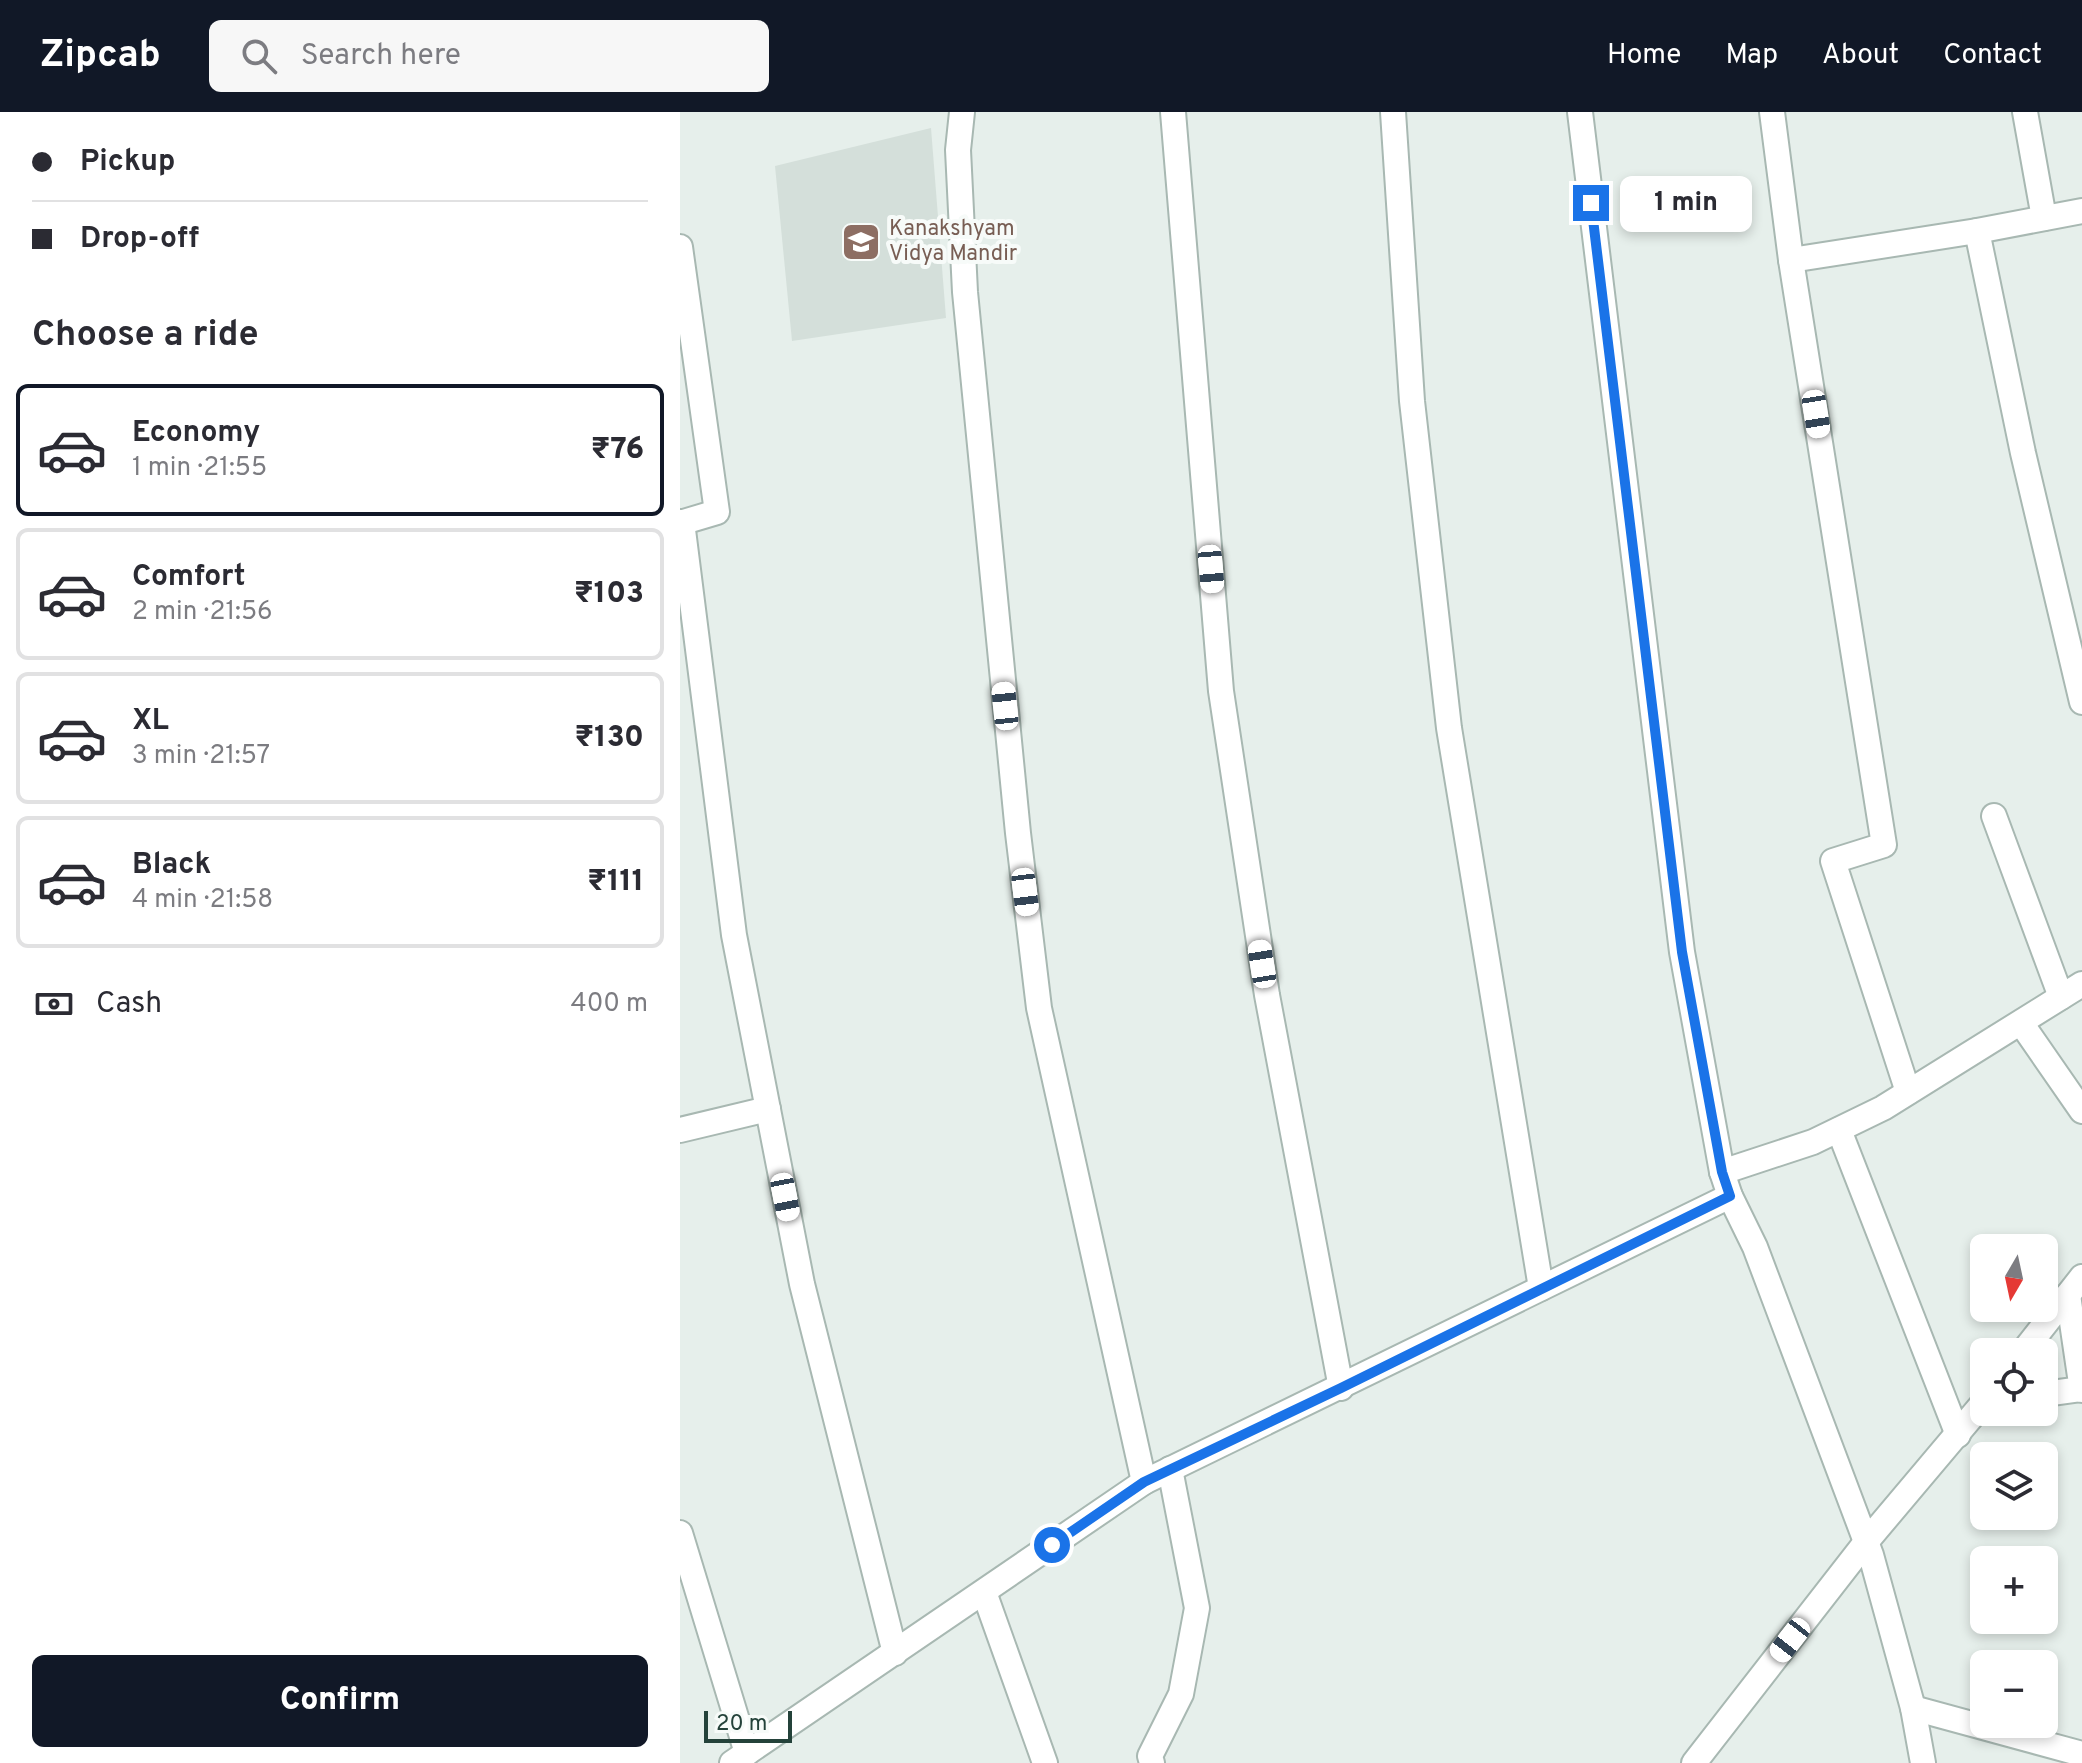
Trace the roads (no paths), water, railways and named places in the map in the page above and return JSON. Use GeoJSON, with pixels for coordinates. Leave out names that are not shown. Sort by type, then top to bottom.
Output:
{"type":"FeatureCollection","features":[{"type":"Feature","properties":{"kind":"street"},"geometry":{"type":"LineString","coordinates":[[962,112],[958,150],[965,292],[1018,833],[1039,1008],[1144,1482]]}},
{"type":"Feature","properties":{"kind":"street"},"geometry":{"type":"LineString","coordinates":[[1173,112],[1221,691],[1267,995],[1341,1388]]}},
{"type":"Feature","properties":{"kind":"street"},"geometry":{"type":"LineString","coordinates":[[1393,112],[1412,401],[1449,728],[1541,1288]]}},
{"type":"Feature","properties":{"kind":"street"},"geometry":{"type":"LineString","coordinates":[[1580,112],[1682,952],[1722,1172],[1755,1247],[1866,1542],[1913,1708],[1923,1763]]}},
{"type":"Feature","properties":{"kind":"street"},"geometry":{"type":"LineString","coordinates":[[1772,112],[1791,260],[1884,845],[1833,861],[1908,1092]]}},
{"type":"Feature","properties":{"kind":"street"},"geometry":{"type":"LineString","coordinates":[[2025,112],[2044,218]]}},
{"type":"Feature","properties":{"kind":"street"},"geometry":{"type":"LineString","coordinates":[[1791,260],[2082,211]]}},
{"type":"Feature","properties":{"kind":"street"},"geometry":{"type":"LineString","coordinates":[[1977,231],[2023,453],[2082,702]]}},
{"type":"Feature","properties":{"kind":"street"},"geometry":{"type":"LineString","coordinates":[[680,247],[717,512],[681,522],[734,935],[802,1284],[895,1653]]}},
{"type":"Feature","properties":{"kind":"street"},"geometry":{"type":"LineString","coordinates":[[1994,816],[2061,997]]}},
{"type":"Feature","properties":{"kind":"street"},"geometry":{"type":"LineString","coordinates":[[1722,1172],[1813,1142],[1839,1130],[1908,1092],[2082,984]]}},
{"type":"Feature","properties":{"kind":"street"},"geometry":{"type":"LineString","coordinates":[[2021,1023],[2082,1111]]}},
{"type":"Feature","properties":{"kind":"street"},"geometry":{"type":"LineString","coordinates":[[680,1130],[768,1109]]}},
{"type":"Feature","properties":{"kind":"street"},"geometry":{"type":"LineString","coordinates":[[1839,1130],[1958,1435]]}},
{"type":"Feature","properties":{"kind":"street"},"geometry":{"type":"LineString","coordinates":[[680,1533],[740,1758],[1144,1482],[1730,1196]]}},
{"type":"Feature","properties":{"kind":"street"},"geometry":{"type":"LineString","coordinates":[[2034,1338],[2075,1286]]}},
{"type":"Feature","properties":{"kind":"street"},"geometry":{"type":"LineString","coordinates":[[2058,1392],[2082,1389],[2075,1286]]}},
{"type":"Feature","properties":{"kind":"street"},"geometry":{"type":"LineString","coordinates":[[1694,1763],[1866,1542],[1970,1420]]}},
{"type":"Feature","properties":{"kind":"street"},"geometry":{"type":"LineString","coordinates":[[1152,1763],[1150,1756],[1181,1694],[1197,1608],[1170,1469]]}},
{"type":"Feature","properties":{"kind":"street"},"geometry":{"type":"LineString","coordinates":[[984,1592],[1045,1763]]}},
{"type":"Feature","properties":{"kind":"street"},"geometry":{"type":"LineString","coordinates":[[1913,1708],[2082,1754]]}},
{"type":"Feature","properties":{"kind":"place","name":"Kanakshyam Vidya Mandir"},"geometry":{"type":"Point","coordinates":[861,242]}}]}
